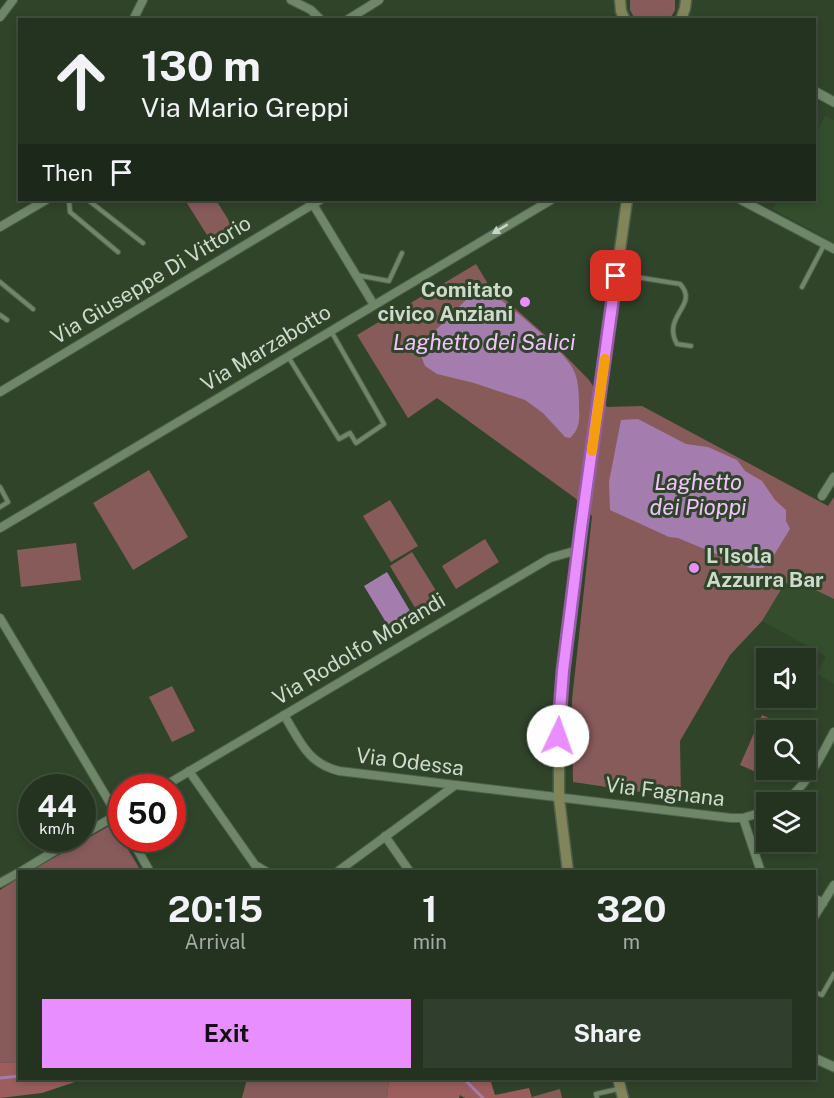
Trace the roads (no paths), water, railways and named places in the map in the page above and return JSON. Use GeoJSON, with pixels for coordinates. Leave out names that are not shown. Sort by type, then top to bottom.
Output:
{"type":"FeatureCollection","features":[{"type":"Feature","properties":{"kind":"main road"},"geometry":{"type":"LineString","coordinates":[[620,0],[624,18]]}},
{"type":"Feature","properties":{"kind":"main road"},"geometry":{"type":"LineString","coordinates":[[685,18],[686,0]]}},
{"type":"Feature","properties":{"kind":"main road"},"geometry":{"type":"LineString","coordinates":[[568,870],[559,798],[559,714],[578,550],[627,201]]}},
{"type":"Feature","properties":{"kind":"street"},"geometry":{"type":"LineString","coordinates":[[0,17],[13,0]]}},
{"type":"Feature","properties":{"kind":"street"},"geometry":{"type":"LineString","coordinates":[[134,18],[143,0]]}},
{"type":"Feature","properties":{"kind":"street"},"geometry":{"type":"LineString","coordinates":[[291,0],[311,10],[319,18]]}},
{"type":"Feature","properties":{"kind":"street"},"geometry":{"type":"LineString","coordinates":[[350,18],[380,0]]}},
{"type":"Feature","properties":{"kind":"street"},"geometry":{"type":"LineString","coordinates":[[816,92],[834,102]]}},
{"type":"Feature","properties":{"kind":"street"},"geometry":{"type":"LineString","coordinates":[[0,227],[44,201]]}},
{"type":"Feature","properties":{"kind":"street"},"geometry":{"type":"LineString","coordinates":[[314,201],[374,305]]}},
{"type":"Feature","properties":{"kind":"street","name":"Via Giuseppe Di Vittorio"},"geometry":{"type":"LineString","coordinates":[[0,392],[314,201]]}},
{"type":"Feature","properties":{"kind":"street","name":"Via Marzabotto"},"geometry":{"type":"LineString","coordinates":[[0,528],[549,201]]}},
{"type":"Feature","properties":{"kind":"street"},"geometry":{"type":"LineString","coordinates":[[743,201],[834,249]]}},
{"type":"Feature","properties":{"kind":"street"},"geometry":{"type":"LineString","coordinates":[[822,496],[834,477]]}},
{"type":"Feature","properties":{"kind":"street","name":"Via Rodolfo Morandi"},"geometry":{"type":"LineString","coordinates":[[184,774],[550,558],[578,550]]}},
{"type":"Feature","properties":{"kind":"street"},"geometry":{"type":"LineString","coordinates":[[0,618],[108,795]]}},
{"type":"Feature","properties":{"kind":"street","name":"Via Odessa"},"geometry":{"type":"LineString","coordinates":[[284,715],[312,759],[329,769],[352,774],[559,798]]}},
{"type":"Feature","properties":{"kind":"street"},"geometry":{"type":"LineString","coordinates":[[796,792],[811,774],[834,732]]}},
{"type":"Feature","properties":{"kind":"street"},"geometry":{"type":"LineString","coordinates":[[189,771],[255,865],[264,870]]}},
{"type":"Feature","properties":{"kind":"street"},"geometry":{"type":"LineString","coordinates":[[340,870],[453,786]]}},
{"type":"Feature","properties":{"kind":"street","name":"Via Fagnana"},"geometry":{"type":"LineString","coordinates":[[559,798],[731,818],[756,815]]}},
{"type":"Feature","properties":{"kind":"street"},"geometry":{"type":"LineString","coordinates":[[743,818],[760,870]]}},
{"type":"Feature","properties":{"kind":"street"},"geometry":{"type":"LineString","coordinates":[[386,836],[409,870]]}},
{"type":"Feature","properties":{"kind":"street"},"geometry":{"type":"LineString","coordinates":[[23,870],[53,852]]}},
{"type":"Feature","properties":{"kind":"street"},"geometry":{"type":"LineString","coordinates":[[138,852],[149,870]]}},
{"type":"Feature","properties":{"kind":"street"},"geometry":{"type":"LineString","coordinates":[[0,883],[18,873]]}},
{"type":"Feature","properties":{"kind":"street"},"geometry":{"type":"LineString","coordinates":[[816,914],[834,885]]}},
{"type":"Feature","properties":{"kind":"street"},"geometry":{"type":"LineString","coordinates":[[816,899],[823,903]]}},
{"type":"Feature","properties":{"kind":"street"},"geometry":{"type":"LineString","coordinates":[[816,1059],[833,1065]]}},
{"type":"Feature","properties":{"kind":"lane"},"geometry":{"type":"LineString","coordinates":[[71,201],[68,207],[70,212],[118,252]]}},
{"type":"Feature","properties":{"kind":"lane"},"geometry":{"type":"LineString","coordinates":[[89,201],[143,243]]}},
{"type":"Feature","properties":{"kind":"lane"},"geometry":{"type":"LineString","coordinates":[[802,287],[825,244]]}},
{"type":"Feature","properties":{"kind":"lane"},"geometry":{"type":"LineString","coordinates":[[356,275],[389,281],[402,253]]}},
{"type":"Feature","properties":{"kind":"lane"},"geometry":{"type":"LineString","coordinates":[[616,274],[680,284],[686,297],[673,324],[673,338],[677,344],[691,346]]}},
{"type":"Feature","properties":{"kind":"lane"},"geometry":{"type":"LineString","coordinates":[[0,282],[33,309]]}},
{"type":"Feature","properties":{"kind":"lane"},"geometry":{"type":"LineString","coordinates":[[0,315],[6,320]]}},
{"type":"Feature","properties":{"kind":"lane"},"geometry":{"type":"LineString","coordinates":[[288,356],[339,439],[350,433],[356,443],[384,424],[331,330]]}},
{"type":"Feature","properties":{"kind":"lane"},"geometry":{"type":"LineString","coordinates":[[0,487],[8,502],[0,507]]}},
{"type":"Feature","properties":{"kind":"lane"},"geometry":{"type":"LineString","coordinates":[[816,993],[822,995],[834,974]]}},
{"type":"Feature","properties":{"kind":"lane"},"geometry":{"type":"LineString","coordinates":[[597,1098],[596,1094],[620,1088]]}},
{"type":"Feature","properties":{"kind":"water","name":"Laghetto dei Salici"},"geometry":{"type":"Polygon","coordinates":[[[484,287],[541,334],[562,354],[573,369],[578,385],[579,417],[577,428],[570,438],[565,437],[543,413],[525,400],[474,383],[437,374],[425,366],[421,356],[423,343],[477,289],[484,287]]]}},
{"type":"Feature","properties":{"kind":"water","name":"Laghetto dei Pioppi"},"geometry":{"type":"Polygon","coordinates":[[[638,419],[686,444],[708,447],[737,460],[745,471],[762,481],[775,500],[786,510],[786,521],[790,529],[769,563],[763,568],[750,568],[678,538],[669,537],[610,510],[609,482],[621,420],[638,419]]]}},
{"type":"Feature","properties":{"kind":"water"},"geometry":{"type":"Polygon","coordinates":[[[387,572],[413,616],[390,629],[364,586],[387,572]]]}},
{"type":"Feature","properties":{"kind":"waterway"},"geometry":{"type":"LineString","coordinates":[[0,1078],[18,1076]]}},
{"type":"Feature","properties":{"kind":"waterway"},"geometry":{"type":"LineString","coordinates":[[465,1080],[483,1098]]}},
{"type":"Feature","properties":{"kind":"place","name":"Comitato civico Anziani"},"geometry":{"type":"Point","coordinates":[525,302]}},
{"type":"Feature","properties":{"kind":"place","name":"L'Isola Azzurra Bar"},"geometry":{"type":"Point","coordinates":[694,568]}}]}
